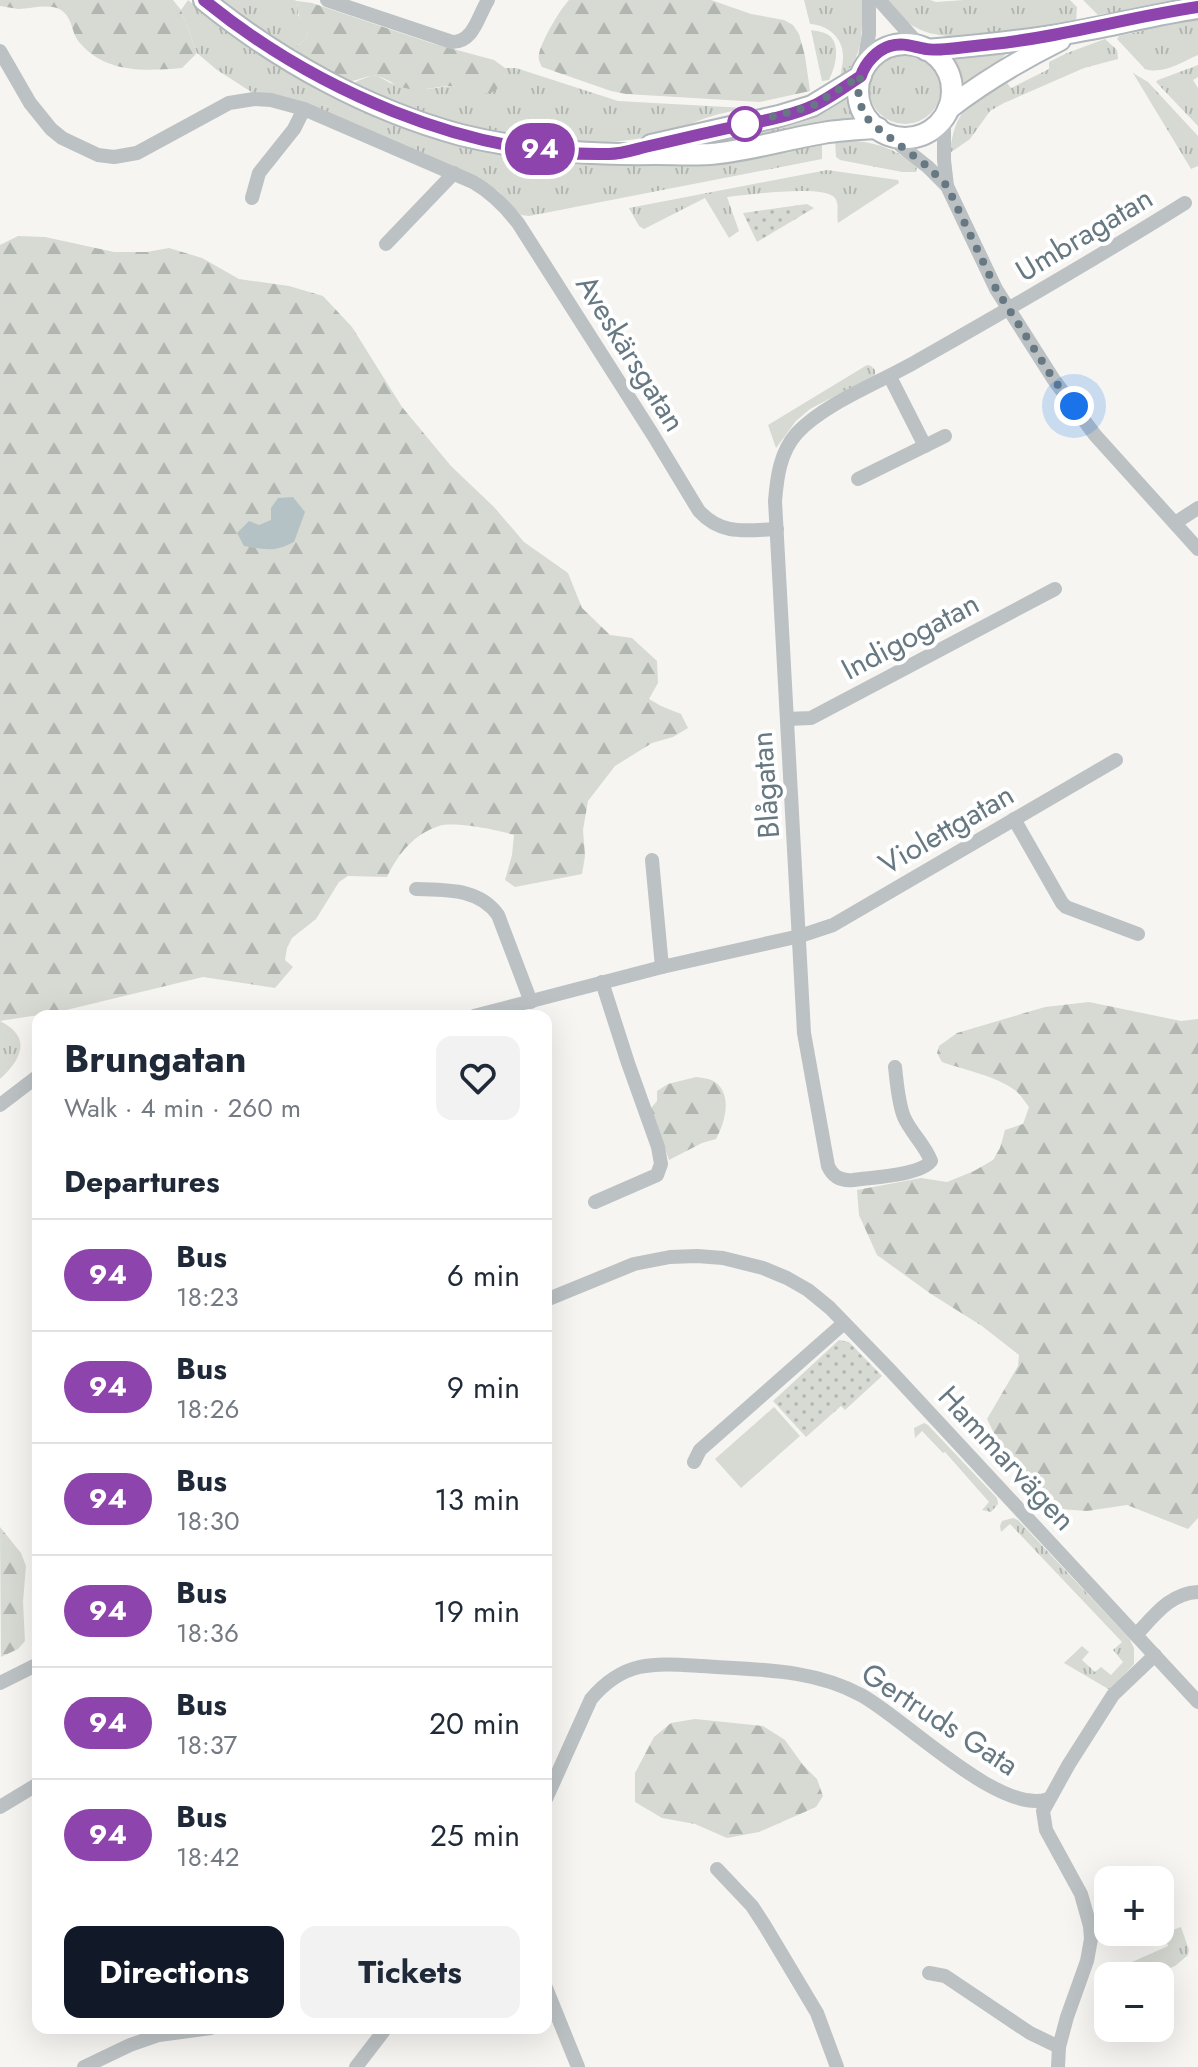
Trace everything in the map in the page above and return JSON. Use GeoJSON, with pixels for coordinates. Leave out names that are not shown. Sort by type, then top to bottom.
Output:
{"type":"FeatureCollection","features":[{"type":"Feature","properties":{"kind":"street"},"geometry":{"type":"LineString","coordinates":[[204,0],[296,65],[409,118],[461,135],[506,144],[612,154],[711,154],[823,133],[882,131],[901,137],[921,134],[1000,71],[1078,32]]}},
{"type":"Feature","properties":{"kind":"street"},"geometry":{"type":"LineString","coordinates":[[327,0],[452,42],[460,42],[470,35],[488,0]]}},
{"type":"Feature","properties":{"kind":"street"},"geometry":{"type":"LineString","coordinates":[[869,0],[869,34],[858,95],[861,107],[871,123],[928,167],[947,186]]}},
{"type":"Feature","properties":{"kind":"street"},"geometry":{"type":"LineString","coordinates":[[879,0],[923,48]]}},
{"type":"Feature","properties":{"kind":"street"},"geometry":{"type":"LineString","coordinates":[[923,48],[996,44],[1078,32],[1198,8]]}},
{"type":"Feature","properties":{"kind":"street"},"geometry":{"type":"LineString","coordinates":[[612,154],[812,106],[862,72],[876,53],[883,49],[906,44],[934,54],[949,75],[951,96],[946,113],[944,160],[947,186],[996,289],[1054,380],[1095,435],[1198,549]]}},
{"type":"Feature","properties":{"kind":"street","name":"Aveskärsgatan"},"geometry":{"type":"LineString","coordinates":[[0,51],[30,103],[51,129],[62,138],[98,155],[114,157],[137,153],[229,103],[271,100],[304,109],[487,189],[518,223],[699,511],[713,524],[730,529],[777,529]]}},
{"type":"Feature","properties":{"kind":"street"},"geometry":{"type":"LineString","coordinates":[[252,198],[259,173],[294,129],[304,109]]}},
{"type":"Feature","properties":{"kind":"street"},"geometry":{"type":"LineString","coordinates":[[386,244],[454,173]]}},
{"type":"Feature","properties":{"kind":"street","name":"Umbragatan"},"geometry":{"type":"LineString","coordinates":[[1009,309],[1185,203]]}},
{"type":"Feature","properties":{"kind":"street","name":"Blågatan"},"geometry":{"type":"LineString","coordinates":[[895,1067],[901,1110],[931,1161],[928,1166],[915,1171],[853,1180],[838,1178],[828,1166],[804,1033],[775,501],[779,466],[795,436],[819,414],[1009,309]]}},
{"type":"Feature","properties":{"kind":"street"},"geometry":{"type":"LineString","coordinates":[[890,377],[925,446]]}},
{"type":"Feature","properties":{"kind":"street"},"geometry":{"type":"LineString","coordinates":[[858,479],[945,436]]}},
{"type":"Feature","properties":{"kind":"street"},"geometry":{"type":"LineString","coordinates":[[1175,523],[1198,508]]}},
{"type":"Feature","properties":{"kind":"street","name":"Indigogatan"},"geometry":{"type":"LineString","coordinates":[[787,719],[811,718],[1055,589]]}},
{"type":"Feature","properties":{"kind":"street","name":"Violettgatan"},"geometry":{"type":"LineString","coordinates":[[498,1010],[662,967],[800,936],[833,925],[1116,760]]}},
{"type":"Feature","properties":{"kind":"street"},"geometry":{"type":"LineString","coordinates":[[1014,819],[1066,907],[1138,934]]}},
{"type":"Feature","properties":{"kind":"street"},"geometry":{"type":"LineString","coordinates":[[652,860],[662,967]]}},
{"type":"Feature","properties":{"kind":"street"},"geometry":{"type":"LineString","coordinates":[[416,889],[464,892],[492,906],[531,1002]]}},
{"type":"Feature","properties":{"kind":"street"},"geometry":{"type":"LineString","coordinates":[[595,1202],[657,1175],[661,1164],[602,982]]}},
{"type":"Feature","properties":{"kind":"street"},"geometry":{"type":"LineString","coordinates":[[0,1105],[32,1081]]}},
{"type":"Feature","properties":{"kind":"street","name":"Hammarvägen"},"geometry":{"type":"LineString","coordinates":[[552,1297],[634,1264],[697,1256],[723,1258],[763,1268],[808,1290],[890,1370],[1198,1702]]}},
{"type":"Feature","properties":{"kind":"street"},"geometry":{"type":"LineString","coordinates":[[694,1462],[700,1450],[844,1323]]}},
{"type":"Feature","properties":{"kind":"street"},"geometry":{"type":"LineString","coordinates":[[1136,1635],[1176,1597],[1198,1592]]}},
{"type":"Feature","properties":{"kind":"street"},"geometry":{"type":"LineString","coordinates":[[1058,2067],[1059,2047],[1087,1961],[1091,1939],[1081,1894],[1046,1830],[1043,1811],[1113,1695],[1155,1655]]}},
{"type":"Feature","properties":{"kind":"street","name":"Gertruds Gata"},"geometry":{"type":"LineString","coordinates":[[552,1786],[591,1699],[601,1687],[613,1677],[636,1666],[660,1664],[783,1671],[823,1678],[871,1700],[993,1788],[1031,1802],[1048,1799]]}},
{"type":"Feature","properties":{"kind":"street"},"geometry":{"type":"LineString","coordinates":[[0,1683],[32,1667]]}},
{"type":"Feature","properties":{"kind":"street"},"geometry":{"type":"LineString","coordinates":[[0,1807],[32,1788]]}},
{"type":"Feature","properties":{"kind":"street"},"geometry":{"type":"LineString","coordinates":[[717,1869],[752,1906],[765,1926],[817,2013],[837,2067]]}},
{"type":"Feature","properties":{"kind":"street"},"geometry":{"type":"LineString","coordinates":[[929,1973],[945,1976],[1030,2033],[1059,2047]]}},
{"type":"Feature","properties":{"kind":"street"},"geometry":{"type":"LineString","coordinates":[[552,2003],[578,2067]]}},
{"type":"Feature","properties":{"kind":"street"},"geometry":{"type":"LineString","coordinates":[[84,2067],[117,2059],[159,2035],[166,2034]]}},
{"type":"Feature","properties":{"kind":"street"},"geometry":{"type":"LineString","coordinates":[[356,2067],[381,2034]]}},
{"type":"Feature","properties":{"kind":"green space"},"geometry":{"type":"Polygon","coordinates":[[[0,0],[173,0],[181,10],[197,53],[182,68],[140,70],[114,65],[101,60],[79,42],[68,17],[61,10],[46,7],[18,9],[0,6],[0,0]]]}},
{"type":"Feature","properties":{"kind":"green space"},"geometry":{"type":"Polygon","coordinates":[[[188,0],[268,60],[314,86],[366,109],[547,160],[607,165],[713,161],[822,142],[822,159],[529,216],[521,215],[498,191],[473,175],[253,93],[217,70],[197,53],[181,10],[188,0]]]}},
{"type":"Feature","properties":{"kind":"green space"},"geometry":{"type":"Polygon","coordinates":[[[219,0],[297,1],[298,15],[308,35],[293,52],[219,0]]]}},
{"type":"Feature","properties":{"kind":"green space"},"geometry":{"type":"Polygon","coordinates":[[[569,0],[711,0],[751,14],[784,20],[793,25],[799,34],[810,91],[760,102],[626,94],[542,67],[539,58],[541,48],[551,26],[569,0]]]}},
{"type":"Feature","properties":{"kind":"green space"},"geometry":{"type":"Polygon","coordinates":[[[804,0],[862,0],[862,32],[858,52],[841,78],[841,44],[829,30],[810,24],[804,0]]]}},
{"type":"Feature","properties":{"kind":"green space"},"geometry":{"type":"Polygon","coordinates":[[[885,0],[1070,0],[1077,7],[1076,23],[1005,34],[950,36],[926,32],[913,26],[885,0]]]}},
{"type":"Feature","properties":{"kind":"green space"},"geometry":{"type":"Polygon","coordinates":[[[1083,0],[1186,0],[1098,15],[1083,0]]]}},
{"type":"Feature","properties":{"kind":"green space"},"geometry":{"type":"Polygon","coordinates":[[[297,1],[494,60],[505,68],[504,76],[495,90],[483,94],[449,86],[411,89],[377,76],[347,81],[293,52],[308,35],[299,18],[297,1]]]}},
{"type":"Feature","properties":{"kind":"green space"},"geometry":{"type":"Polygon","coordinates":[[[1198,19],[1198,55],[1165,69],[1145,69],[1117,39],[1119,36],[1198,19]]]}},
{"type":"Feature","properties":{"kind":"green space"},"geometry":{"type":"Polygon","coordinates":[[[811,30],[828,35],[835,46],[835,64],[829,80],[822,81],[811,30]]]}},
{"type":"Feature","properties":{"kind":"green space"},"geometry":{"type":"Polygon","coordinates":[[[1105,39],[1117,50],[1118,59],[1084,68],[1004,103],[990,111],[970,139],[950,153],[955,127],[973,101],[1007,83],[1011,88],[1049,69],[1049,62],[1105,39]]]}},
{"type":"Feature","properties":{"kind":"green space"},"geometry":{"type":"Polygon","coordinates":[[[1009,50],[962,87],[948,54],[1009,50]]]}},
{"type":"Feature","properties":{"kind":"green space"},"geometry":{"type":"Polygon","coordinates":[[[905,52],[925,58],[935,68],[941,88],[935,108],[925,118],[905,124],[885,118],[875,108],[869,88],[875,68],[885,58],[905,52]]]}},
{"type":"Feature","properties":{"kind":"green space"},"geometry":{"type":"Polygon","coordinates":[[[1198,65],[1198,77],[1193,80],[1198,88],[1198,126],[1156,82],[1198,65]]]}},
{"type":"Feature","properties":{"kind":"green space"},"geometry":{"type":"Polygon","coordinates":[[[505,68],[516,68],[618,101],[745,108],[657,135],[572,143],[515,137],[459,125],[363,90],[355,82],[378,76],[390,83],[427,89],[451,86],[496,90],[505,75],[505,68]]]}},
{"type":"Feature","properties":{"kind":"green space"},"geometry":{"type":"Polygon","coordinates":[[[1133,73],[1148,82],[1198,136],[1198,166],[1191,169],[1133,73]]]}},
{"type":"Feature","properties":{"kind":"green space"},"geometry":{"type":"Polygon","coordinates":[[[845,98],[850,99],[856,120],[835,120],[753,138],[694,146],[818,113],[845,98]]]}},
{"type":"Feature","properties":{"kind":"green space"},"geometry":{"type":"Polygon","coordinates":[[[835,140],[858,141],[889,149],[917,167],[916,172],[840,160],[836,157],[835,140]]]}},
{"type":"Feature","properties":{"kind":"green space"},"geometry":{"type":"Polygon","coordinates":[[[827,170],[898,180],[899,183],[838,223],[835,198],[828,194],[784,192],[727,197],[739,231],[729,238],[705,198],[644,229],[629,208],[827,170]]]}},
{"type":"Feature","properties":{"kind":"green space"},"geometry":{"type":"Polygon","coordinates":[[[807,204],[814,208],[757,242],[743,213],[807,204]]]}},
{"type":"Feature","properties":{"kind":"green space"},"geometry":{"type":"Polygon","coordinates":[[[18,236],[45,237],[114,252],[169,248],[202,258],[239,279],[289,286],[323,296],[352,327],[402,407],[451,466],[494,507],[524,542],[568,573],[582,608],[610,635],[632,638],[657,661],[658,683],[649,699],[681,714],[688,728],[673,737],[652,743],[615,766],[588,801],[583,830],[585,856],[582,874],[515,887],[505,880],[514,835],[466,825],[439,826],[422,834],[408,846],[387,877],[348,876],[339,882],[316,919],[292,938],[285,960],[293,967],[275,988],[203,977],[66,1010],[32,1010],[32,1016],[0,1021],[0,245],[18,236]]]}},
{"type":"Feature","properties":{"kind":"green space"},"geometry":{"type":"Polygon","coordinates":[[[867,365],[875,370],[875,375],[810,409],[796,421],[776,448],[768,425],[867,365]]]}},
{"type":"Feature","properties":{"kind":"green space"},"geometry":{"type":"Polygon","coordinates":[[[1089,1002],[1181,1021],[1198,1019],[1198,1518],[1188,1529],[1127,1505],[1087,1511],[1046,1508],[1007,1459],[987,1419],[1018,1366],[1019,1355],[982,1326],[877,1255],[859,1215],[857,1190],[921,1178],[947,1182],[993,1160],[1005,1130],[1023,1124],[1029,1107],[1018,1093],[990,1077],[942,1062],[937,1053],[939,1046],[957,1033],[1045,1007],[1089,1002]]]}},
{"type":"Feature","properties":{"kind":"green space"},"geometry":{"type":"Polygon","coordinates":[[[0,1021],[17,1034],[20,1048],[14,1064],[0,1079],[0,1021]]]}},
{"type":"Feature","properties":{"kind":"green space"},"geometry":{"type":"Polygon","coordinates":[[[696,1077],[711,1080],[721,1088],[726,1102],[722,1125],[716,1139],[669,1160],[651,1108],[657,1101],[657,1091],[668,1084],[696,1077]]]}},
{"type":"Feature","properties":{"kind":"green space"},"geometry":{"type":"Polygon","coordinates":[[[839,1340],[849,1342],[882,1376],[845,1410],[841,1406],[806,1437],[773,1401],[839,1340]]]}},
{"type":"Feature","properties":{"kind":"green space"},"geometry":{"type":"Polygon","coordinates":[[[774,1407],[800,1436],[741,1488],[715,1459],[774,1407]]]}},
{"type":"Feature","properties":{"kind":"green space"},"geometry":{"type":"Polygon","coordinates":[[[924,1423],[997,1498],[998,1504],[991,1512],[982,1510],[989,1502],[945,1452],[922,1431],[915,1438],[914,1428],[924,1423]]]}},
{"type":"Feature","properties":{"kind":"green space"},"geometry":{"type":"Polygon","coordinates":[[[1013,1518],[1129,1638],[1134,1648],[1134,1664],[1110,1690],[1064,1663],[1082,1646],[1089,1652],[1082,1660],[1095,1672],[1101,1667],[1111,1675],[1123,1662],[1113,1650],[1122,1642],[1010,1524],[1001,1532],[1002,1521],[1013,1518]]]}},
{"type":"Feature","properties":{"kind":"green space"},"geometry":{"type":"Polygon","coordinates":[[[0,1527],[21,1553],[26,1566],[23,1602],[25,1641],[18,1649],[1,1657],[0,1527]]]}},
{"type":"Feature","properties":{"kind":"green space"},"geometry":{"type":"Polygon","coordinates":[[[695,1719],[763,1726],[785,1740],[817,1779],[823,1796],[816,1807],[759,1832],[727,1838],[695,1824],[662,1818],[635,1802],[635,1773],[654,1737],[671,1723],[695,1719]]]}},
{"type":"Feature","properties":{"kind":"green space"},"geometry":{"type":"Polygon","coordinates":[[[1181,1927],[1189,1950],[1188,1955],[1175,1966],[1174,1962],[1132,1962],[1174,1946],[1174,1929],[1181,1927]]]}},
{"type":"Feature","properties":{"kind":"shaded area"},"geometry":{"type":"Polygon","coordinates":[[[293,497],[305,512],[294,542],[269,549],[244,546],[237,533],[249,521],[259,525],[271,520],[271,508],[278,498],[293,497]]]}},
{"type":"Feature","properties":{"kind":"bus line","name":"94"},"geometry":{"type":"LineString","coordinates":[[204,0],[296,65],[409,118],[461,135],[506,144],[612,154],[812,106],[861,76],[876,53],[893,45],[906,44],[926,50],[996,44],[1078,32],[1198,7]]}},
{"type":"Feature","properties":{"kind":"route"},"geometry":{"type":"LineString","coordinates":[[745,124],[812,106],[861,76],[858,95],[865,115],[947,186],[996,289],[1074,406]]}}]}
